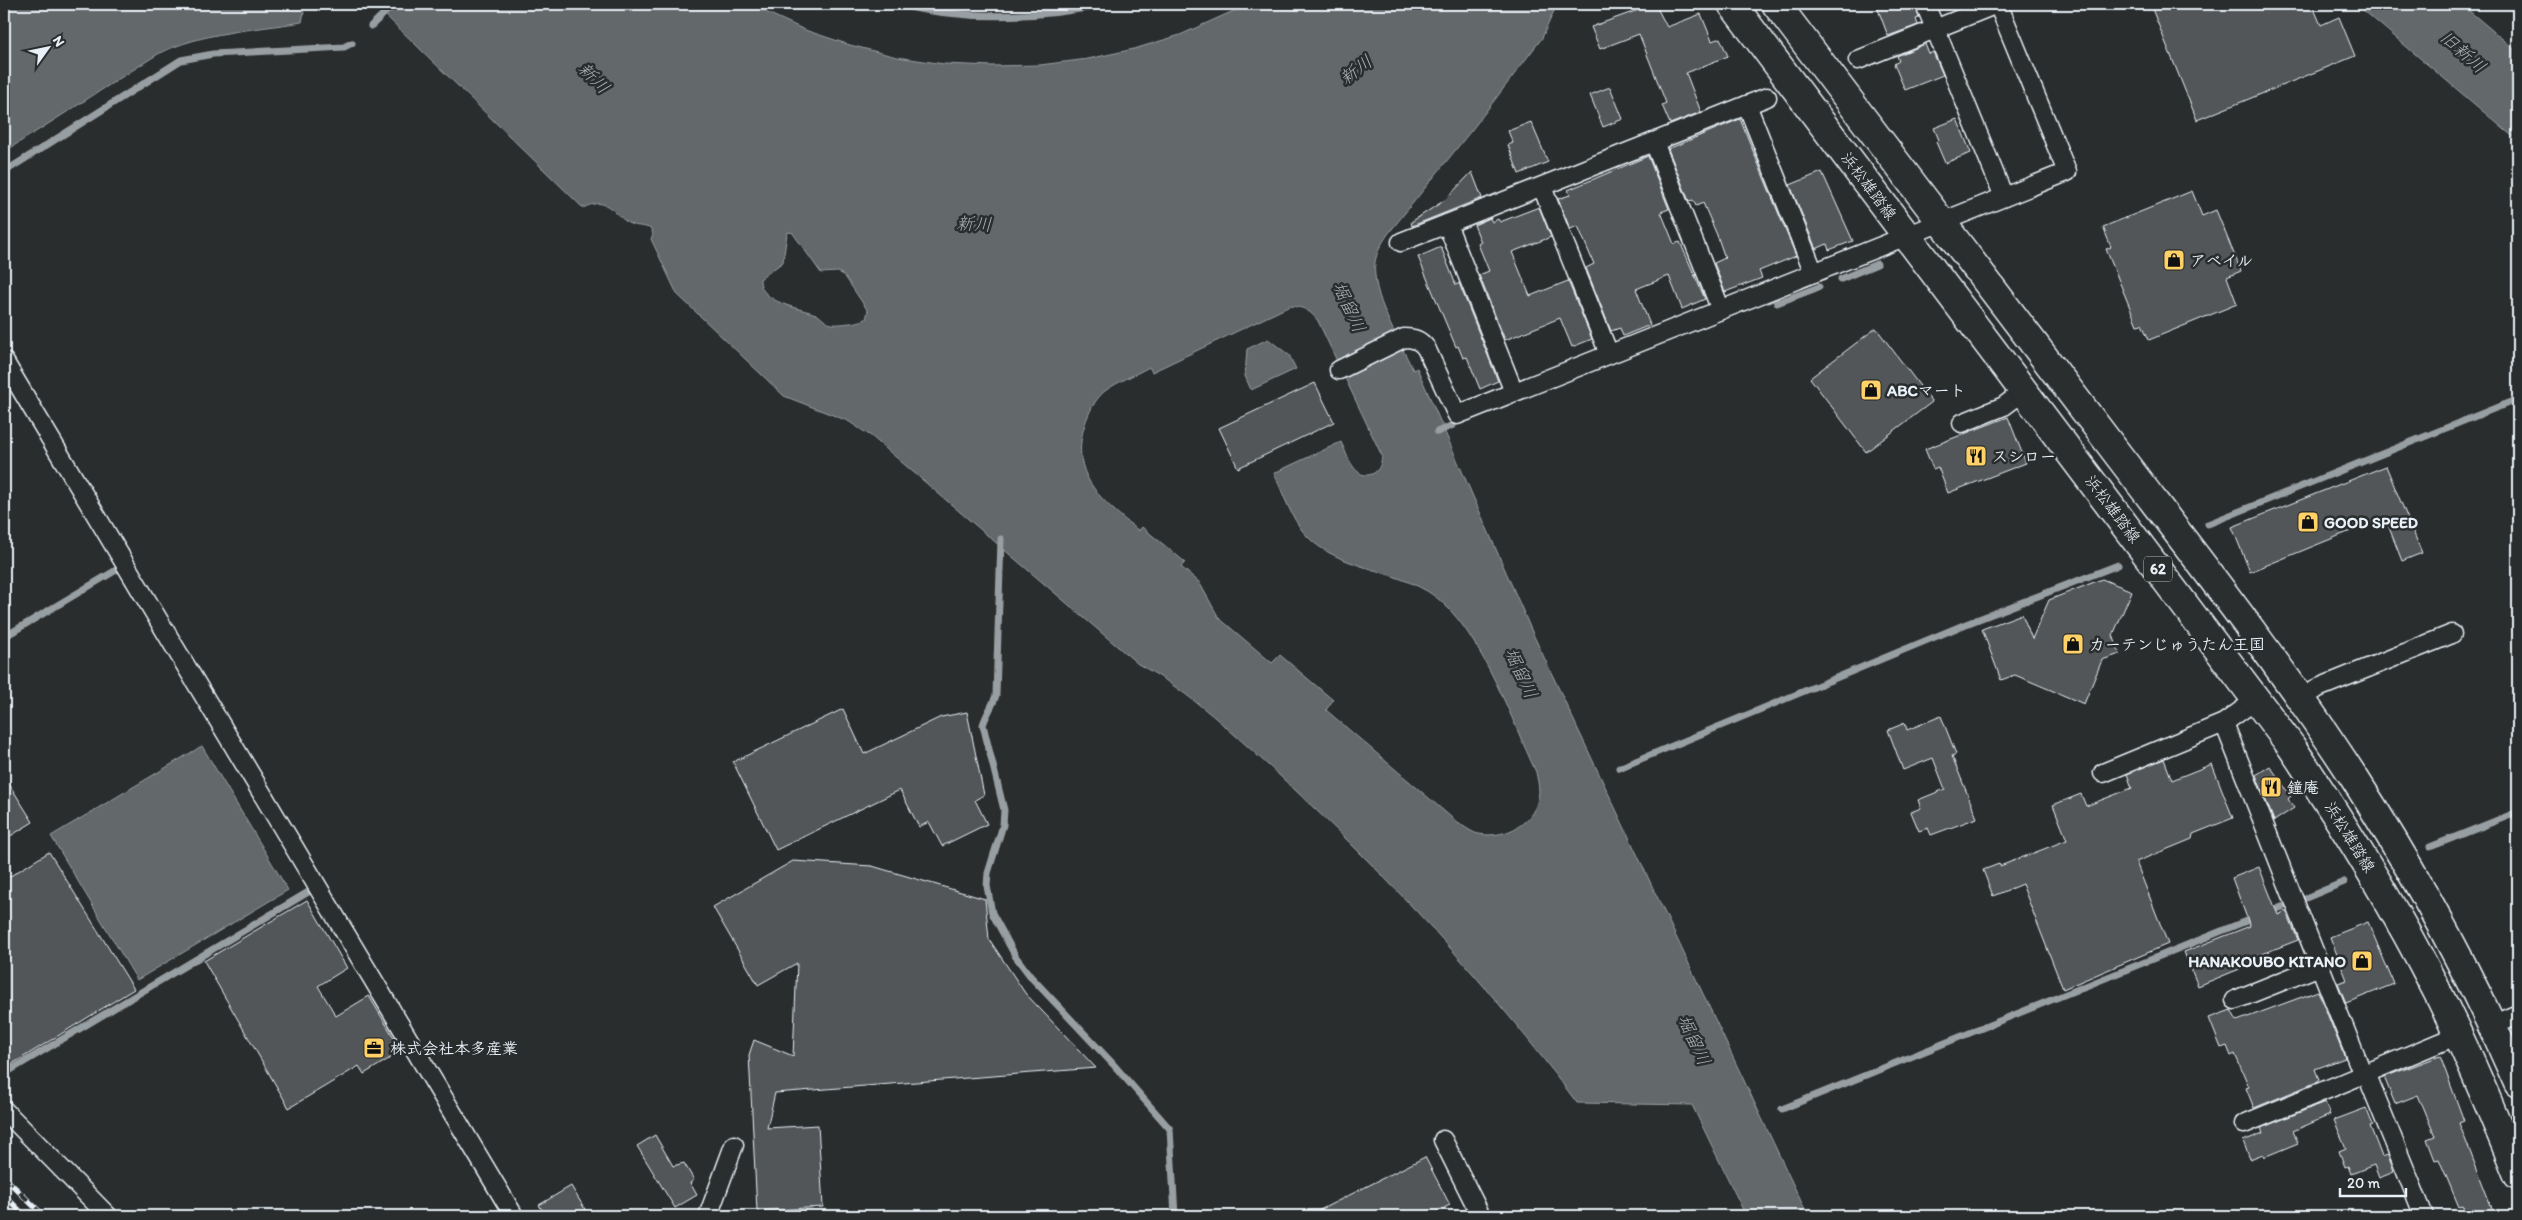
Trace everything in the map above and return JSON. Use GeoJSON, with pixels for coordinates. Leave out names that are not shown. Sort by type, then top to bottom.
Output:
{"type":"FeatureCollection","features":[{"type":"Feature","properties":{"kind":"main road","name":"浜松雄踏線"},"geometry":{"type":"LineString","coordinates":[[1732,4],[2257,699],[2318,786],[2369,866],[2411,941],[2458,1035],[2518,1175]]}},
{"type":"Feature","properties":{"kind":"main road","name":"62"},"geometry":{"type":"LineString","coordinates":[[1776,4],[2195,555],[2301,700],[2352,774],[2402,856],[2448,939],[2492,1025],[2518,1084]]}},
{"type":"Feature","properties":{"kind":"street"},"geometry":{"type":"LineString","coordinates":[[1925,4],[2004,197]]}},
{"type":"Feature","properties":{"kind":"street"},"geometry":{"type":"LineString","coordinates":[[1339,370],[1404,338],[1413,338],[1421,342],[1426,348],[1457,415],[2067,172],[1998,4],[1858,60]]}},
{"type":"Feature","properties":{"kind":"street"},"geometry":{"type":"LineString","coordinates":[[1401,242],[1766,97]]}},
{"type":"Feature","properties":{"kind":"street"},"geometry":{"type":"LineString","coordinates":[[1747,105],[1814,273]]}},
{"type":"Feature","properties":{"kind":"street"},"geometry":{"type":"LineString","coordinates":[[1654,142],[1721,310]]}},
{"type":"Feature","properties":{"kind":"street"},"geometry":{"type":"LineString","coordinates":[[1542,187],[1609,354]]}},
{"type":"Feature","properties":{"kind":"street"},"geometry":{"type":"LineString","coordinates":[[1447,224],[1514,392]]}},
{"type":"Feature","properties":{"kind":"street"},"geometry":{"type":"LineString","coordinates":[[4,362],[514,1216]]}},
{"type":"Feature","properties":{"kind":"street"},"geometry":{"type":"LineString","coordinates":[[1962,423],[2004,406],[2024,391]]}},
{"type":"Feature","properties":{"kind":"street"},"geometry":{"type":"LineString","coordinates":[[2301,700],[2318,688],[2452,634]]}},
{"type":"Feature","properties":{"kind":"street"},"geometry":{"type":"LineString","coordinates":[[2103,773],[2224,723],[2257,699]]}},
{"type":"Feature","properties":{"kind":"street"},"geometry":{"type":"LineString","coordinates":[[2224,723],[2320,966],[2424,1216]]}},
{"type":"Feature","properties":{"kind":"street"},"geometry":{"type":"LineString","coordinates":[[2235,1000],[2320,966]]}},
{"type":"Feature","properties":{"kind":"street"},"geometry":{"type":"LineString","coordinates":[[2492,1025],[2518,1014]]}},
{"type":"Feature","properties":{"kind":"street"},"geometry":{"type":"LineString","coordinates":[[2244,1124],[2458,1035]]}},
{"type":"Feature","properties":{"kind":"street"},"geometry":{"type":"LineString","coordinates":[[4,1110],[108,1216]]}},
{"type":"Feature","properties":{"kind":"street"},"geometry":{"type":"LineString","coordinates":[[1443,1140],[1481,1216]]}},
{"type":"Feature","properties":{"kind":"street"},"geometry":{"type":"LineString","coordinates":[[708,1216],[734,1145]]}},
{"type":"Feature","properties":{"kind":"water"},"geometry":{"type":"Polygon","coordinates":[[[4,4],[297,4],[304,12],[302,22],[210,36],[158,54],[4,152],[4,4]]]}},
{"type":"Feature","properties":{"kind":"water"},"geometry":{"type":"Polygon","coordinates":[[[374,4],[748,4],[805,30],[850,45],[897,57],[944,64],[992,66],[1040,65],[1088,59],[1134,49],[1180,35],[1249,4],[1557,4],[1542,38],[1474,127],[1388,234],[1378,251],[1375,262],[1377,289],[1387,317],[1413,370],[1417,368],[1533,634],[1808,1216],[1746,1216],[1692,1105],[1577,1103],[1509,1016],[1436,933],[1360,853],[1247,746],[1195,701],[1158,675],[1138,664],[871,436],[848,421],[784,396],[677,294],[651,239],[653,234],[651,229],[628,223],[603,204],[583,208],[374,4]],[[792,232],[787,233],[783,262],[760,279],[761,287],[766,294],[791,307],[816,314],[830,323],[850,323],[866,319],[868,311],[844,275],[838,272],[821,273],[792,232]],[[1290,306],[1152,372],[1149,367],[1105,391],[1093,406],[1085,424],[1081,442],[1081,458],[1085,473],[1092,486],[1113,509],[1139,531],[1142,527],[1185,562],[1181,567],[1199,582],[1219,618],[1272,663],[1280,655],[1333,700],[1326,710],[1458,823],[1479,834],[1499,834],[1509,831],[1526,820],[1533,812],[1539,792],[1536,772],[1496,683],[1471,638],[1458,619],[1443,603],[1428,592],[1392,576],[1335,556],[1319,546],[1300,528],[1274,473],[1341,442],[1349,460],[1357,471],[1362,474],[1374,473],[1380,466],[1382,456],[1318,321],[1306,310],[1290,306]]]}},
{"type":"Feature","properties":{"kind":"water","name":"旧新川"},"geometry":{"type":"Polygon","coordinates":[[[2356,4],[2461,4],[2518,52],[2518,141],[2356,4]]]}},
{"type":"Feature","properties":{"kind":"water"},"geometry":{"type":"Polygon","coordinates":[[[1268,339],[1289,355],[1296,369],[1251,390],[1245,376],[1247,349],[1268,339]]]}},
{"type":"Feature","properties":{"kind":"water"},"geometry":{"type":"Polygon","coordinates":[[[202,746],[288,890],[137,980],[51,836],[202,746]]]}},
{"type":"Feature","properties":{"kind":"building"},"geometry":{"type":"Polygon","coordinates":[[[1655,4],[1667,27],[1701,14],[1712,41],[1720,38],[1728,56],[1686,73],[1701,112],[1670,124],[1662,105],[1666,103],[1639,34],[1600,49],[1591,27],[1655,4]]]}},
{"type":"Feature","properties":{"kind":"building"},"geometry":{"type":"Polygon","coordinates":[[[1876,4],[1915,4],[1919,18],[1916,19],[1918,25],[1888,36],[1876,4]]]}},
{"type":"Feature","properties":{"kind":"building"},"geometry":{"type":"Polygon","coordinates":[[[2150,4],[2312,4],[2321,25],[2339,17],[2355,56],[2197,120],[2150,4]]]}},
{"type":"Feature","properties":{"kind":"building"},"geometry":{"type":"Polygon","coordinates":[[[1925,44],[1929,54],[1933,52],[1943,75],[1905,90],[1894,64],[1899,61],[1897,56],[1925,44]]]}},
{"type":"Feature","properties":{"kind":"building"},"geometry":{"type":"Polygon","coordinates":[[[1610,87],[1623,119],[1603,127],[1590,95],[1610,87]]]}},
{"type":"Feature","properties":{"kind":"building"},"geometry":{"type":"Polygon","coordinates":[[[1740,119],[1796,256],[1759,271],[1762,278],[1725,292],[1714,263],[1725,258],[1717,235],[1703,203],[1696,206],[1693,200],[1689,201],[1668,149],[1740,119]]]}},
{"type":"Feature","properties":{"kind":"building"},"geometry":{"type":"Polygon","coordinates":[[[1957,119],[1971,153],[1945,163],[1936,142],[1939,140],[1934,128],[1957,119]]]}},
{"type":"Feature","properties":{"kind":"building"},"geometry":{"type":"Polygon","coordinates":[[[1531,122],[1548,162],[1519,174],[1508,145],[1513,143],[1508,131],[1531,122]]]}},
{"type":"Feature","properties":{"kind":"building"},"geometry":{"type":"Polygon","coordinates":[[[1648,156],[1669,209],[1661,212],[1674,244],[1680,242],[1705,299],[1682,309],[1669,276],[1636,289],[1650,325],[1623,336],[1620,328],[1611,331],[1586,268],[1594,264],[1578,226],[1570,229],[1558,199],[1570,195],[1568,190],[1648,156]]]}},
{"type":"Feature","properties":{"kind":"building"},"geometry":{"type":"Polygon","coordinates":[[[1472,172],[1482,198],[1412,226],[1411,222],[1445,200],[1472,172]]]}},
{"type":"Feature","properties":{"kind":"building"},"geometry":{"type":"Polygon","coordinates":[[[1822,172],[1853,241],[1829,250],[1827,244],[1816,249],[1790,185],[1822,172]]]}},
{"type":"Feature","properties":{"kind":"building","name":"アベイル"},"geometry":{"type":"Polygon","coordinates":[[[2192,191],[2202,216],[2216,210],[2241,271],[2227,277],[2237,304],[2149,340],[2142,324],[2137,325],[2106,249],[2111,247],[2103,227],[2192,191]]]}},
{"type":"Feature","properties":{"kind":"building"},"geometry":{"type":"Polygon","coordinates":[[[1539,207],[1551,237],[1512,252],[1530,296],[1568,281],[1592,339],[1572,347],[1560,318],[1505,340],[1479,275],[1489,271],[1478,244],[1481,242],[1474,225],[1490,218],[1492,222],[1498,219],[1500,222],[1539,207]]]}},
{"type":"Feature","properties":{"kind":"building"},"geometry":{"type":"Polygon","coordinates":[[[1441,247],[1456,285],[1459,283],[1498,381],[1480,389],[1467,357],[1463,358],[1458,346],[1456,347],[1418,257],[1441,247]]]}},
{"type":"Feature","properties":{"kind":"building","name":"ABCマート"},"geometry":{"type":"Polygon","coordinates":[[[1876,328],[1932,402],[1866,452],[1810,378],[1876,328]]]}},
{"type":"Feature","properties":{"kind":"building"},"geometry":{"type":"Polygon","coordinates":[[[1315,383],[1334,422],[1238,468],[1219,428],[1315,383]]]}},
{"type":"Feature","properties":{"kind":"building","name":"スシロー"},"geometry":{"type":"Polygon","coordinates":[[[2008,417],[2026,463],[1948,493],[1938,467],[1933,469],[1925,449],[2008,417]]]}},
{"type":"Feature","properties":{"kind":"building","name":"GOOD SPEED"},"geometry":{"type":"Polygon","coordinates":[[[2386,466],[2422,553],[2402,561],[2385,517],[2250,572],[2232,527],[2386,466]]]}},
{"type":"Feature","properties":{"kind":"building","name":"カーテンじゅうたん王国"},"geometry":{"type":"Polygon","coordinates":[[[2102,579],[2132,591],[2113,635],[2120,654],[2102,660],[2084,704],[2015,675],[2001,680],[1982,629],[2022,614],[2032,639],[2049,600],[2102,579]]]}},
{"type":"Feature","properties":{"kind":"building"},"geometry":{"type":"Polygon","coordinates":[[[843,709],[864,754],[941,717],[967,712],[984,795],[975,800],[987,824],[942,846],[929,822],[919,827],[900,790],[776,850],[733,762],[843,709]]]}},
{"type":"Feature","properties":{"kind":"building"},"geometry":{"type":"Polygon","coordinates":[[[1941,716],[1956,754],[1952,756],[1977,818],[1931,835],[1928,828],[1919,831],[1911,812],[1921,808],[1918,800],[1945,789],[1933,758],[1903,770],[1888,730],[1905,723],[1907,730],[1941,716]]]}},
{"type":"Feature","properties":{"kind":"building"},"geometry":{"type":"Polygon","coordinates":[[[2164,759],[2172,780],[2212,764],[2233,818],[2193,834],[2192,839],[2136,862],[2168,944],[2063,989],[2022,884],[1993,896],[1983,870],[1999,864],[2000,866],[2067,840],[2053,805],[2081,794],[2086,806],[2132,788],[2127,774],[2164,759]]]}},
{"type":"Feature","properties":{"kind":"building","name":"鐘庵"},"geometry":{"type":"Polygon","coordinates":[[[2270,766],[2291,796],[2288,799],[2294,808],[2274,821],[2256,775],[2270,766]]]}},
{"type":"Feature","properties":{"kind":"building"},"geometry":{"type":"Polygon","coordinates":[[[4,776],[33,822],[4,840],[4,776]]]}},
{"type":"Feature","properties":{"kind":"building"},"geometry":{"type":"Polygon","coordinates":[[[49,852],[134,989],[4,1069],[4,880],[49,852]]]}},
{"type":"Feature","properties":{"kind":"building"},"geometry":{"type":"Polygon","coordinates":[[[793,861],[872,866],[985,899],[989,939],[1025,993],[1096,1068],[775,1093],[767,1128],[818,1125],[823,1207],[757,1211],[749,1055],[754,1040],[793,1056],[797,963],[758,985],[713,907],[793,861]]]}},
{"type":"Feature","properties":{"kind":"building"},"geometry":{"type":"Polygon","coordinates":[[[2259,867],[2278,915],[2286,911],[2298,940],[2257,956],[2259,961],[2198,986],[2184,952],[2250,926],[2232,878],[2259,867]]]}},
{"type":"Feature","properties":{"kind":"building"},"geometry":{"type":"Polygon","coordinates":[[[307,900],[347,968],[318,986],[336,1016],[369,996],[402,1051],[364,1074],[359,1066],[289,1108],[204,961],[307,900]]]}},
{"type":"Feature","properties":{"kind":"building","name":"HANAKOUBO KITANO"},"geometry":{"type":"Polygon","coordinates":[[[2368,922],[2394,984],[2346,1003],[2338,983],[2347,980],[2330,937],[2368,922]]]}},
{"type":"Feature","properties":{"kind":"building"},"geometry":{"type":"Polygon","coordinates":[[[2318,991],[2345,1058],[2315,1069],[2319,1080],[2317,1082],[2254,1108],[2246,1088],[2249,1087],[2235,1054],[2231,1056],[2227,1046],[2221,1048],[2209,1018],[2231,1010],[2237,1021],[2318,991]]]}},
{"type":"Feature","properties":{"kind":"building"},"geometry":{"type":"Polygon","coordinates":[[[2440,1056],[2464,1121],[2459,1123],[2495,1216],[2467,1216],[2463,1206],[2459,1207],[2439,1159],[2435,1160],[2427,1139],[2435,1136],[2418,1095],[2395,1104],[2384,1077],[2440,1056]]]}},
{"type":"Feature","properties":{"kind":"building"},"geometry":{"type":"Polygon","coordinates":[[[2325,1102],[2330,1115],[2293,1131],[2298,1143],[2264,1157],[2263,1154],[2250,1159],[2243,1141],[2263,1133],[2261,1128],[2325,1102]]]}},
{"type":"Feature","properties":{"kind":"building"},"geometry":{"type":"Polygon","coordinates":[[[2366,1108],[2373,1125],[2370,1126],[2382,1157],[2388,1155],[2394,1172],[2379,1178],[2374,1165],[2351,1174],[2348,1166],[2345,1167],[2339,1151],[2346,1148],[2334,1120],[2366,1108]]]}},
{"type":"Feature","properties":{"kind":"building"},"geometry":{"type":"Polygon","coordinates":[[[655,1135],[673,1166],[684,1163],[694,1180],[690,1183],[697,1195],[675,1208],[637,1146],[655,1135]]]}},
{"type":"Feature","properties":{"kind":"building"},"geometry":{"type":"Polygon","coordinates":[[[1425,1157],[1450,1205],[1428,1216],[1308,1216],[1425,1157]]]}},
{"type":"Feature","properties":{"kind":"building"},"geometry":{"type":"Polygon","coordinates":[[[571,1186],[589,1216],[546,1216],[539,1205],[571,1186]]]}},
{"type":"Feature","properties":{"kind":"waterway"},"geometry":{"type":"LineString","coordinates":[[371,26],[394,4]]}},
{"type":"Feature","properties":{"kind":"waterway"},"geometry":{"type":"LineString","coordinates":[[896,4],[949,13],[1002,16],[1029,15],[1108,4]]}},
{"type":"Feature","properties":{"kind":"waterway"},"geometry":{"type":"LineString","coordinates":[[4,172],[181,60],[213,54],[344,47],[352,43]]}},
{"type":"Feature","properties":{"kind":"waterway"},"geometry":{"type":"LineString","coordinates":[[1841,279],[1877,264]]}},
{"type":"Feature","properties":{"kind":"waterway"},"geometry":{"type":"LineString","coordinates":[[1768,300],[1775,297],[1777,303],[1819,287]]}},
{"type":"Feature","properties":{"kind":"waterway"},"geometry":{"type":"LineString","coordinates":[[2208,524],[2518,399]]}},
{"type":"Feature","properties":{"kind":"waterway"},"geometry":{"type":"LineString","coordinates":[[1437,432],[1453,425]]}},
{"type":"Feature","properties":{"kind":"waterway"},"geometry":{"type":"LineString","coordinates":[[1001,539],[996,695],[983,725],[1004,810],[1003,825],[988,873],[987,886],[992,913],[1016,957],[1031,977],[1113,1064],[1170,1129],[1175,1216]]}},
{"type":"Feature","properties":{"kind":"waterway"},"geometry":{"type":"LineString","coordinates":[[1619,768],[1966,624],[2118,565]]}},
{"type":"Feature","properties":{"kind":"waterway"},"geometry":{"type":"LineString","coordinates":[[4,637],[118,569]]}},
{"type":"Feature","properties":{"kind":"waterway"},"geometry":{"type":"LineString","coordinates":[[2430,847],[2518,812]]}},
{"type":"Feature","properties":{"kind":"waterway"},"geometry":{"type":"LineString","coordinates":[[2301,900],[2344,882]]}},
{"type":"Feature","properties":{"kind":"waterway"},"geometry":{"type":"LineString","coordinates":[[4,1074],[310,891]]}},
{"type":"Feature","properties":{"kind":"waterway"},"geometry":{"type":"LineString","coordinates":[[2269,912],[2287,905]]}},
{"type":"Feature","properties":{"kind":"waterway"},"geometry":{"type":"LineString","coordinates":[[1782,1109],[2256,917]]}},
{"type":"Feature","properties":{"kind":"railway"},"geometry":{"type":"LineString","coordinates":[[4,1177],[44,1216]]}},
{"type":"Feature","properties":{"kind":"railway"},"geometry":{"type":"LineString","coordinates":[[4,1195],[25,1216]]}},
{"type":"Feature","properties":{"kind":"place","name":"アベイル"},"geometry":{"type":"Point","coordinates":[2174,260]}},
{"type":"Feature","properties":{"kind":"place","name":"ABCマート"},"geometry":{"type":"Point","coordinates":[1871,390]}},
{"type":"Feature","properties":{"kind":"place","name":"スシロー"},"geometry":{"type":"Point","coordinates":[1976,456]}},
{"type":"Feature","properties":{"kind":"place","name":"GOOD SPEED"},"geometry":{"type":"Point","coordinates":[2308,522]}},
{"type":"Feature","properties":{"kind":"place","name":"カーテンじゅうたん王国"},"geometry":{"type":"Point","coordinates":[2073,644]}},
{"type":"Feature","properties":{"kind":"place","name":"鐘庵"},"geometry":{"type":"Point","coordinates":[2271,787]}},
{"type":"Feature","properties":{"kind":"place","name":"HANAKOUBO KITANO"},"geometry":{"type":"Point","coordinates":[2362,961]}},
{"type":"Feature","properties":{"kind":"place","name":"株式会社本多産業"},"geometry":{"type":"Point","coordinates":[374,1048]}},
{"type":"Feature","properties":{"kind":"water label","name":"新川"},"geometry":{"type":"Point","coordinates":[1356,70]}},
{"type":"Feature","properties":{"kind":"water label","name":"新川"},"geometry":{"type":"Point","coordinates":[594,78]}},
{"type":"Feature","properties":{"kind":"water label","name":"新川"},"geometry":{"type":"Point","coordinates":[974,224]}},
{"type":"Feature","properties":{"kind":"water label","name":"堀留川"},"geometry":{"type":"Point","coordinates":[1349,307]}},
{"type":"Feature","properties":{"kind":"water label","name":"堀留川"},"geometry":{"type":"Point","coordinates":[1521,673]}},
{"type":"Feature","properties":{"kind":"water label","name":"堀留川"},"geometry":{"type":"Point","coordinates":[1694,1040]}}]}
